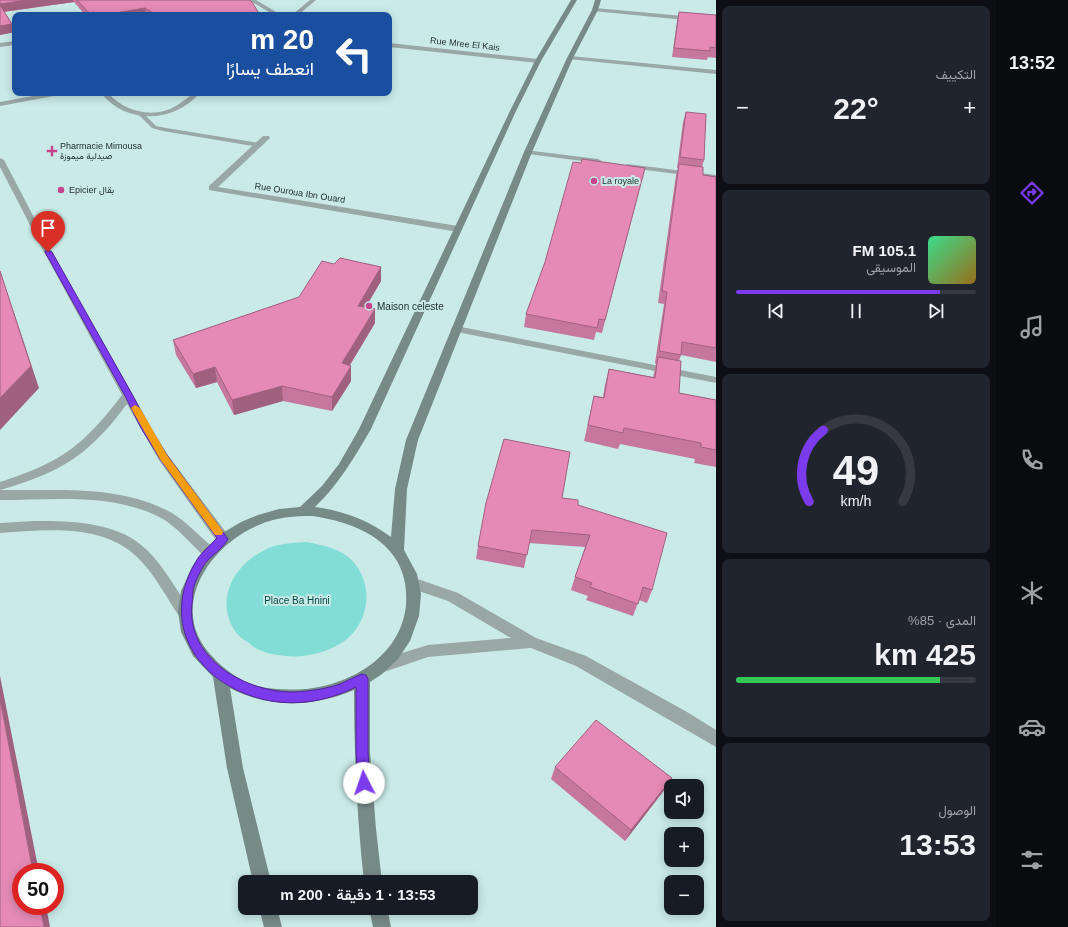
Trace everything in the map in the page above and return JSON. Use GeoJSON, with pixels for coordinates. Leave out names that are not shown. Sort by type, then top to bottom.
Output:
{"type":"FeatureCollection","features":[{"type":"Feature","properties":{"kind":"main road"},"geometry":{"type":"LineString","coordinates":[[303,511],[326,488],[343,467],[354,448],[538,61],[574,0]]}},
{"type":"Feature","properties":{"kind":"main road"},"geometry":{"type":"LineString","coordinates":[[397,551],[401,489],[412,440],[528,152],[570,58],[595,10],[598,0]]}},
{"type":"Feature","properties":{"kind":"main road"},"geometry":{"type":"LineString","coordinates":[[303,511],[324,512],[352,519],[377,533],[397,551],[404,562],[412,582],[413,605],[409,626],[401,643],[380,666],[362,679],[330,692],[294,697],[259,693],[238,685],[220,674],[210,666],[196,647],[190,636],[186,615],[189,586],[197,568],[209,552],[223,539],[247,524],[265,517],[303,511]]}},
{"type":"Feature","properties":{"kind":"main road"},"geometry":{"type":"LineString","coordinates":[[220,674],[236,768],[260,875]]}},
{"type":"Feature","properties":{"kind":"main road"},"geometry":{"type":"LineString","coordinates":[[362,679],[362,752],[367,829],[372,875]]}},
{"type":"Feature","properties":{"kind":"main road"},"geometry":{"type":"LineString","coordinates":[[270,915],[273,927]]}},
{"type":"Feature","properties":{"kind":"main road"},"geometry":{"type":"LineString","coordinates":[[379,915],[382,927]]}},
{"type":"Feature","properties":{"kind":"street"},"geometry":{"type":"LineString","coordinates":[[252,0],[273,12]]}},
{"type":"Feature","properties":{"kind":"street"},"geometry":{"type":"LineString","coordinates":[[299,12],[314,0]]}},
{"type":"Feature","properties":{"kind":"street"},"geometry":{"type":"LineString","coordinates":[[595,10],[716,21]]}},
{"type":"Feature","properties":{"kind":"street"},"geometry":{"type":"LineString","coordinates":[[0,45],[12,43]]}},
{"type":"Feature","properties":{"kind":"street","name":"Rue Mree El Kais"},"geometry":{"type":"LineString","coordinates":[[392,45],[538,61]]}},
{"type":"Feature","properties":{"kind":"street"},"geometry":{"type":"LineString","coordinates":[[570,58],[716,72]]}},
{"type":"Feature","properties":{"kind":"street"},"geometry":{"type":"LineString","coordinates":[[0,104],[42,96]]}},
{"type":"Feature","properties":{"kind":"street"},"geometry":{"type":"LineString","coordinates":[[106,96],[117,104],[140,113],[155,115],[168,112],[181,106],[193,96]]}},
{"type":"Feature","properties":{"kind":"street"},"geometry":{"type":"LineString","coordinates":[[140,113],[154,127],[165,130],[259,145]]}},
{"type":"Feature","properties":{"kind":"street","name":"Rue Ouroua Ibn Ouard"},"geometry":{"type":"LineString","coordinates":[[266,138],[212,188],[458,229]]}},
{"type":"Feature","properties":{"kind":"street"},"geometry":{"type":"LineString","coordinates":[[528,152],[605,162]]}},
{"type":"Feature","properties":{"kind":"street"},"geometry":{"type":"LineString","coordinates":[[0,160],[48,252],[128,394],[145,428],[223,539]]}},
{"type":"Feature","properties":{"kind":"street"},"geometry":{"type":"LineString","coordinates":[[621,165],[716,177]]}},
{"type":"Feature","properties":{"kind":"street"},"geometry":{"type":"LineString","coordinates":[[456,329],[716,380]]}},
{"type":"Feature","properties":{"kind":"street"},"geometry":{"type":"LineString","coordinates":[[0,486],[32,475],[69,457],[85,446],[128,394]]}},
{"type":"Feature","properties":{"kind":"street"},"geometry":{"type":"LineString","coordinates":[[0,495],[92,495],[114,498],[138,504],[168,517],[209,552]]}},
{"type":"Feature","properties":{"kind":"street"},"geometry":{"type":"LineString","coordinates":[[0,528],[28,526],[79,527],[122,538],[143,554],[186,615]]}},
{"type":"Feature","properties":{"kind":"street"},"geometry":{"type":"LineString","coordinates":[[412,582],[453,597],[531,642],[568,656],[606,674],[681,716],[716,739]]}},
{"type":"Feature","properties":{"kind":"street"},"geometry":{"type":"LineString","coordinates":[[380,666],[428,651],[531,642]]}},
{"type":"Feature","properties":{"kind":"green space","name":"Place Ba Hnini"},"geometry":{"type":"Polygon","coordinates":[[[307,542],[338,550],[356,565],[366,588],[364,612],[360,623],[353,633],[343,642],[330,649],[315,654],[285,656],[261,651],[241,638],[229,620],[227,596],[230,585],[243,566],[252,558],[268,548],[290,543],[307,542]]]}},
{"type":"Feature","properties":{"kind":"building"},"geometry":{"type":"Polygon","coordinates":[[[0,0],[27,0],[0,4],[0,0]]]}},
{"type":"Feature","properties":{"kind":"building"},"geometry":{"type":"Polygon","coordinates":[[[77,0],[249,0],[258,12],[151,12],[145,8],[122,12],[88,12],[77,0]]]}},
{"type":"Feature","properties":{"kind":"building"},"geometry":{"type":"Polygon","coordinates":[[[0,5],[12,24],[0,26],[0,5]]]}},
{"type":"Feature","properties":{"kind":"building"},"geometry":{"type":"Polygon","coordinates":[[[679,12],[716,15],[716,48],[710,47],[710,51],[674,48],[679,12]]]}},
{"type":"Feature","properties":{"kind":"building"},"geometry":{"type":"Polygon","coordinates":[[[686,112],[706,114],[704,160],[680,157],[686,112]]]}},
{"type":"Feature","properties":{"kind":"building"},"geometry":{"type":"Polygon","coordinates":[[[582,159],[645,168],[605,320],[599,319],[597,328],[526,314],[545,262],[573,162],[581,163],[582,159]]]}},
{"type":"Feature","properties":{"kind":"building"},"geometry":{"type":"Polygon","coordinates":[[[679,164],[703,167],[703,175],[716,177],[716,348],[682,342],[681,355],[659,351],[667,292],[662,291],[679,164]]]}},
{"type":"Feature","properties":{"kind":"building"},"geometry":{"type":"Polygon","coordinates":[[[340,258],[381,267],[358,306],[375,309],[342,363],[351,366],[332,397],[282,386],[232,400],[215,367],[193,374],[173,340],[299,297],[322,261],[334,264],[340,258]]]}},
{"type":"Feature","properties":{"kind":"building"},"geometry":{"type":"Polygon","coordinates":[[[0,271],[31,366],[0,398],[0,271]]]}},
{"type":"Feature","properties":{"kind":"building"},"geometry":{"type":"Polygon","coordinates":[[[658,357],[681,361],[679,393],[716,400],[716,450],[701,447],[701,443],[624,428],[623,433],[588,425],[594,396],[604,398],[609,369],[655,378],[658,357]]]}},
{"type":"Feature","properties":{"kind":"building"},"geometry":{"type":"Polygon","coordinates":[[[504,439],[570,452],[562,498],[578,500],[578,505],[667,533],[652,590],[643,587],[638,604],[590,587],[592,583],[575,577],[590,535],[532,530],[527,555],[478,546],[486,503],[504,439]]]}},
{"type":"Feature","properties":{"kind":"building"},"geometry":{"type":"Polygon","coordinates":[[[0,699],[31,863],[12,863],[12,915],[42,915],[44,927],[0,927],[0,699]]]}},
{"type":"Feature","properties":{"kind":"building"},"geometry":{"type":"Polygon","coordinates":[[[596,720],[672,778],[664,779],[664,788],[631,830],[555,767],[596,720]]]}},
{"type":"Feature","properties":{"kind":"slow traffic"},"geometry":{"type":"LineString","coordinates":[[135,408],[145,428],[164,457],[218,532]]}},
{"type":"Feature","properties":{"kind":"place","name":"Pharmacie Mimousa صيدلية ميموزة"},"geometry":{"type":"Point","coordinates":[52,151]}},
{"type":"Feature","properties":{"kind":"place","name":"La royale"},"geometry":{"type":"Point","coordinates":[594,181]}},
{"type":"Feature","properties":{"kind":"place","name":"Epicier بقال"},"geometry":{"type":"Point","coordinates":[61,190]}},
{"type":"Feature","properties":{"kind":"place","name":"Maison celeste"},"geometry":{"type":"Point","coordinates":[369,306]}},
{"type":"Feature","properties":{"kind":"route"},"geometry":{"type":"LineString","coordinates":[[48,252],[128,394],[145,428],[223,539],[202,560],[189,586],[186,605],[187,625],[190,636],[196,647],[210,666],[228,680],[259,693],[282,697],[306,697],[341,689],[362,679],[362,752],[364,783]]}}]}
